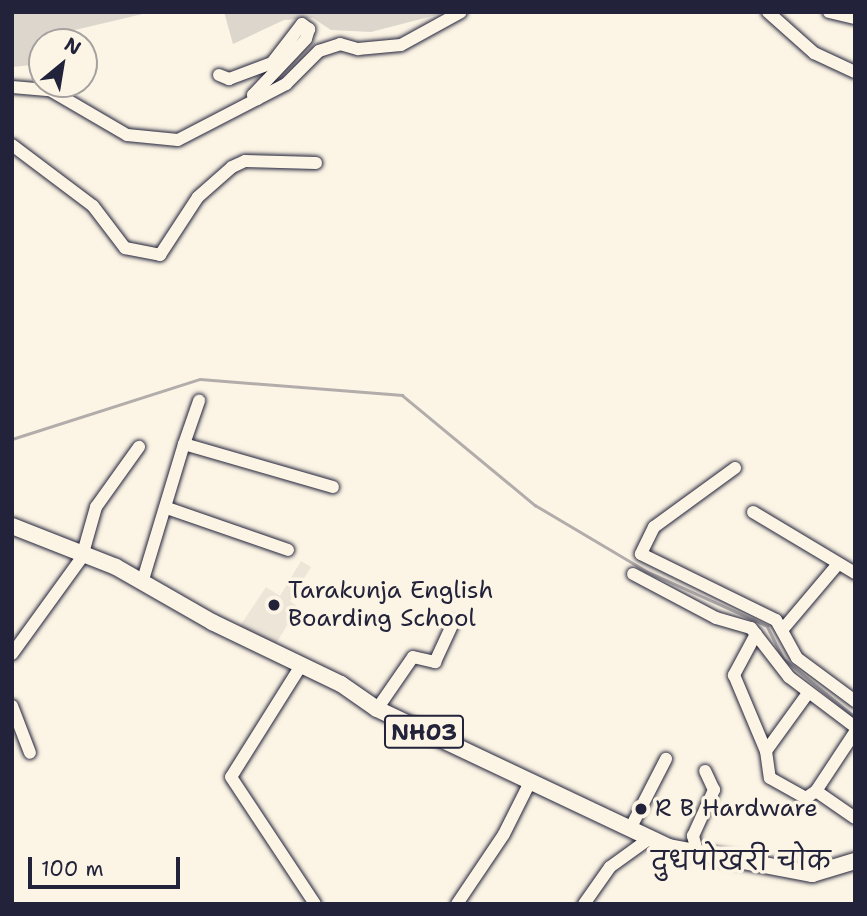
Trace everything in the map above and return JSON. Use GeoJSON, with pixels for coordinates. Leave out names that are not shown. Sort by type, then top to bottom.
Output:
{"type":"FeatureCollection","features":[{"type":"Feature","properties":{"kind":"main road","name":"NH03"},"geometry":{"type":"LineString","coordinates":[[12,526],[84,553],[302,664],[377,709],[531,780],[649,839],[812,874],[855,861]]}},
{"type":"Feature","properties":{"kind":"street"},"geometry":{"type":"LineString","coordinates":[[12,87],[50,90],[127,135],[162,143],[191,135],[286,84],[319,51],[340,44],[358,49],[401,45],[461,12]]}},
{"type":"Feature","properties":{"kind":"street"},"geometry":{"type":"LineString","coordinates":[[768,12],[814,52],[855,72]]}},
{"type":"Feature","properties":{"kind":"street"},"geometry":{"type":"LineString","coordinates":[[829,12],[855,18]]}},
{"type":"Feature","properties":{"kind":"street"},"geometry":{"type":"LineString","coordinates":[[219,75],[229,79],[272,63],[302,24],[306,38],[253,94],[257,99]]}},
{"type":"Feature","properties":{"kind":"street"},"geometry":{"type":"LineString","coordinates":[[12,145],[33,155],[93,206],[125,247],[160,255],[198,197],[232,167],[245,161],[316,163]]}},
{"type":"Feature","properties":{"kind":"street"},"geometry":{"type":"LineString","coordinates":[[142,583],[199,401]]}},
{"type":"Feature","properties":{"kind":"street"},"geometry":{"type":"LineString","coordinates":[[184,444],[333,487]]}},
{"type":"Feature","properties":{"kind":"street"},"geometry":{"type":"LineString","coordinates":[[12,654],[84,553],[96,507],[139,447]]}},
{"type":"Feature","properties":{"kind":"street"},"geometry":{"type":"LineString","coordinates":[[735,468],[654,527],[641,554],[702,589],[766,615],[783,629],[797,658],[855,701]]}},
{"type":"Feature","properties":{"kind":"street"},"geometry":{"type":"LineString","coordinates":[[167,508],[288,550]]}},
{"type":"Feature","properties":{"kind":"street"},"geometry":{"type":"LineString","coordinates":[[753,512],[855,573]]}},
{"type":"Feature","properties":{"kind":"street"},"geometry":{"type":"LineString","coordinates":[[783,629],[838,564]]}},
{"type":"Feature","properties":{"kind":"street"},"geometry":{"type":"LineString","coordinates":[[633,573],[756,634],[808,693],[855,730],[816,791],[806,798],[770,778],[766,751],[734,675],[756,634]]}},
{"type":"Feature","properties":{"kind":"street"},"geometry":{"type":"LineString","coordinates":[[377,709],[413,657],[435,662],[453,622]]}},
{"type":"Feature","properties":{"kind":"street"},"geometry":{"type":"LineString","coordinates":[[302,664],[231,777],[315,904]]}},
{"type":"Feature","properties":{"kind":"street"},"geometry":{"type":"LineString","coordinates":[[766,751],[808,693]]}},
{"type":"Feature","properties":{"kind":"street"},"geometry":{"type":"LineString","coordinates":[[12,705],[30,753]]}},
{"type":"Feature","properties":{"kind":"street"},"geometry":{"type":"LineString","coordinates":[[630,829],[666,760]]}},
{"type":"Feature","properties":{"kind":"street"},"geometry":{"type":"LineString","coordinates":[[696,851],[693,836],[714,790],[705,771]]}},
{"type":"Feature","properties":{"kind":"street"},"geometry":{"type":"LineString","coordinates":[[457,904],[531,780]]}},
{"type":"Feature","properties":{"kind":"street"},"geometry":{"type":"LineString","coordinates":[[816,791],[855,818]]}},
{"type":"Feature","properties":{"kind":"street"},"geometry":{"type":"LineString","coordinates":[[584,904],[610,867],[649,839]]}},
{"type":"Feature","properties":{"kind":"shaded area"},"geometry":{"type":"Polygon","coordinates":[[[12,12],[151,12],[83,28],[28,28],[28,65],[12,67],[12,12]]]}},
{"type":"Feature","properties":{"kind":"shaded area"},"geometry":{"type":"Polygon","coordinates":[[[224,12],[448,12],[371,32],[331,30],[313,18],[284,20],[233,44],[224,12]]]}},
{"type":"Feature","properties":{"kind":"shaded area","name":"Tarakunja English Boarding School"},"geometry":{"type":"Polygon","coordinates":[[[301,561],[311,567],[290,601],[298,607],[274,647],[240,626],[266,587],[280,596],[301,561]]]}},
{"type":"Feature","properties":{"kind":"waterway"},"geometry":{"type":"LineString","coordinates":[[12,439],[200,379],[402,395],[535,505],[646,571],[767,626],[784,659],[855,717]]}},
{"type":"Feature","properties":{"kind":"place","name":"Tarakunja English Boarding School"},"geometry":{"type":"Point","coordinates":[274,605]}},
{"type":"Feature","properties":{"kind":"place","name":"R B Hardware"},"geometry":{"type":"Point","coordinates":[641,809]}},
{"type":"Feature","properties":{"kind":"district","name":"दुधपोखरी चोक"},"geometry":{"type":"Point","coordinates":[741,861]}}]}
